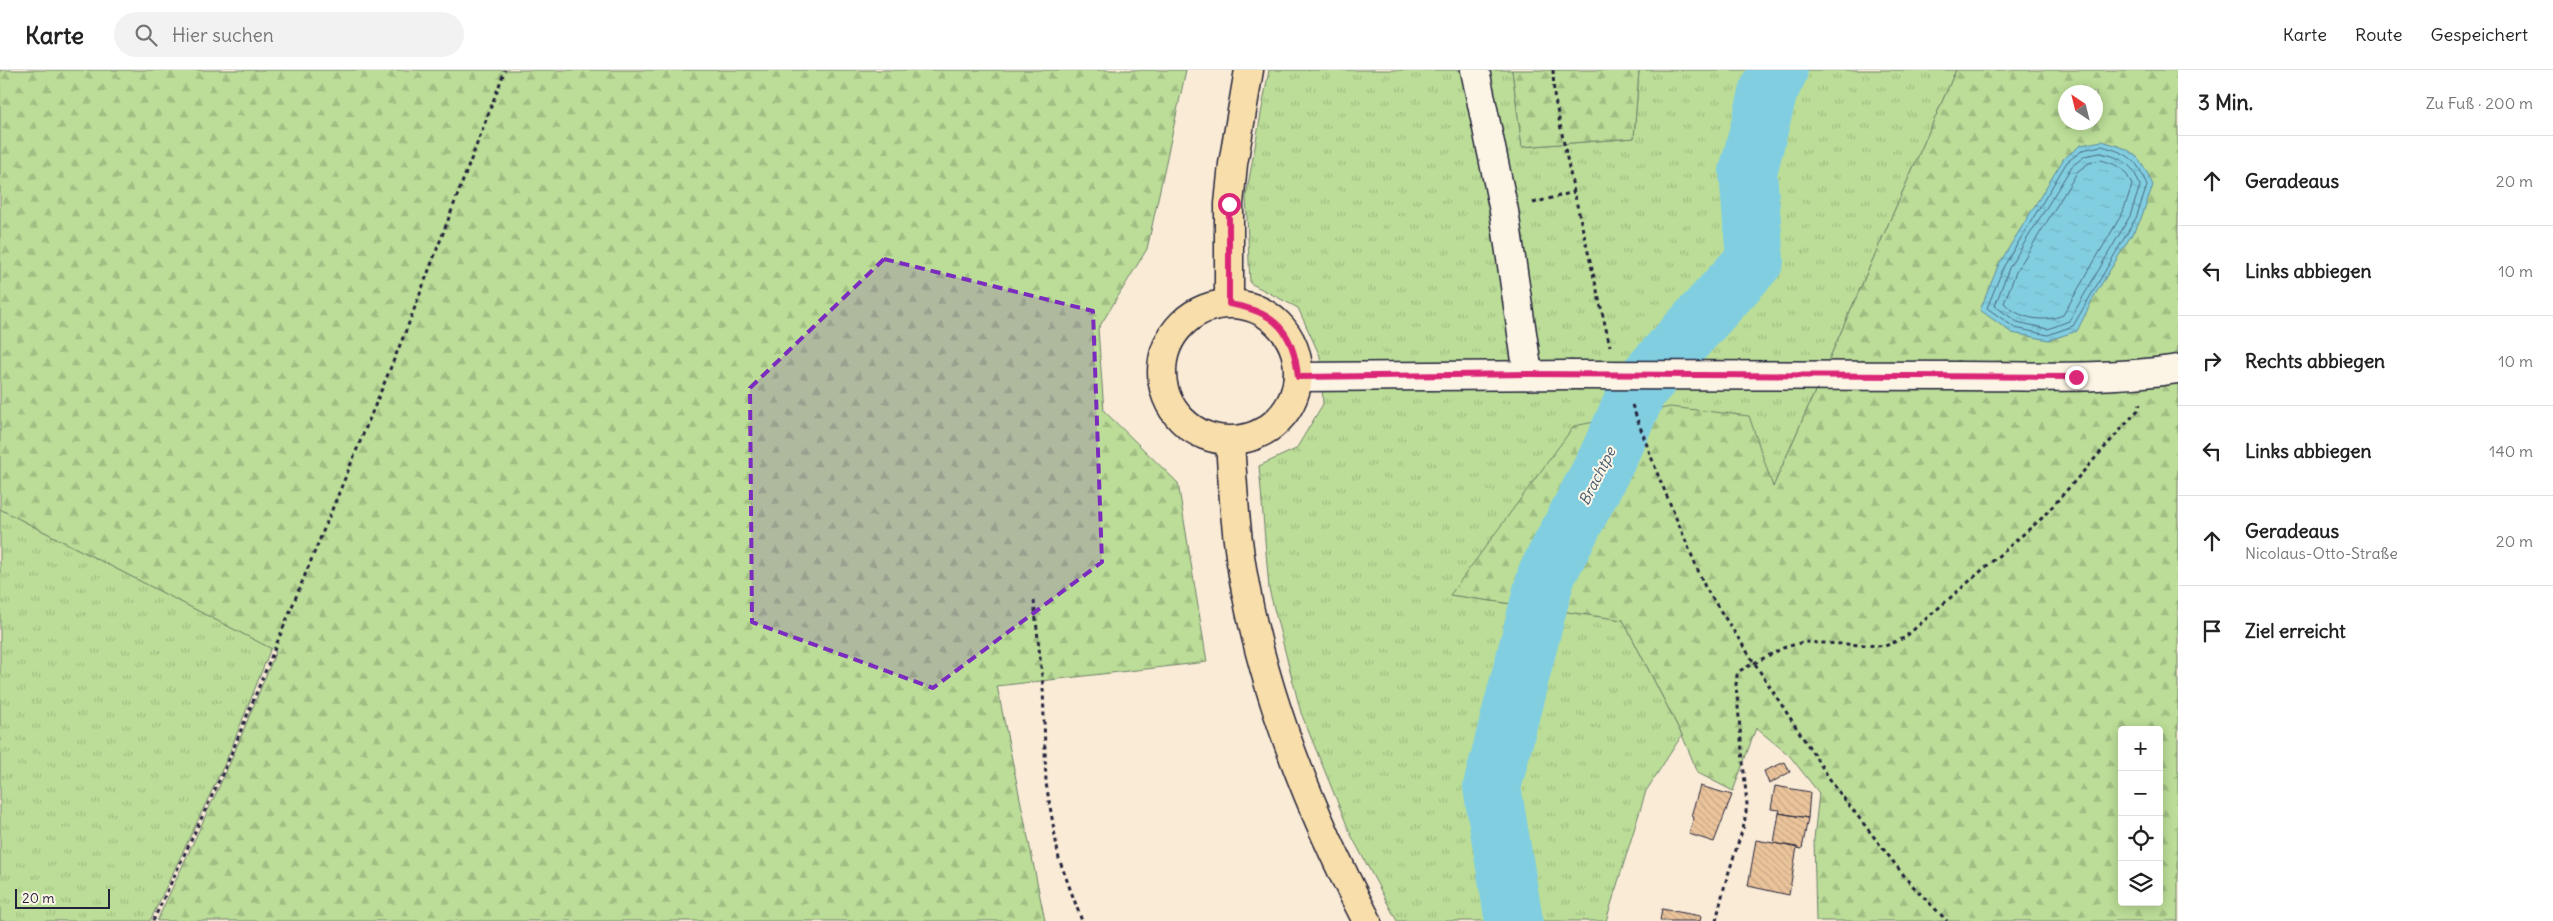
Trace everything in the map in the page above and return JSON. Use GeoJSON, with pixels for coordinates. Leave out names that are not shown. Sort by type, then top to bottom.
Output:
{"type":"FeatureCollection","features":[{"type":"Feature","properties":{"kind":"main road"},"geometry":{"type":"LineString","coordinates":[[1229,304],[1230,196],[1233,164],[1249,70]]}},
{"type":"Feature","properties":{"kind":"main road"},"geometry":{"type":"LineString","coordinates":[[1229,304],[1251,308],[1271,318],[1286,334],[1296,355],[1298,377],[1293,397],[1284,415],[1268,429],[1250,438],[1230,441],[1206,437],[1186,425],[1170,407],[1162,385],[1162,361],[1170,339],[1186,321],[1206,308],[1229,304]]}},
{"type":"Feature","properties":{"kind":"main road"},"geometry":{"type":"LineString","coordinates":[[1230,441],[1236,521],[1246,591],[1277,713],[1298,770],[1343,875],[1367,921]]}},
{"type":"Feature","properties":{"kind":"street"},"geometry":{"type":"LineString","coordinates":[[1475,70],[1504,211],[1528,374]]}},
{"type":"Feature","properties":{"kind":"street"},"geometry":{"type":"LineString","coordinates":[[1298,377],[1528,374],[2076,377],[2151,373],[2178,368]]}},
{"type":"Feature","properties":{"kind":"path"},"geometry":{"type":"LineString","coordinates":[[153,921],[227,764],[407,328],[505,70]]}},
{"type":"Feature","properties":{"kind":"path"},"geometry":{"type":"LineString","coordinates":[[1553,70],[1554,95],[1607,338]]}},
{"type":"Feature","properties":{"kind":"path"},"geometry":{"type":"LineString","coordinates":[[1504,211],[1574,192]]}},
{"type":"Feature","properties":{"kind":"path"},"geometry":{"type":"LineString","coordinates":[[1716,921],[1744,825],[1747,804],[1736,685],[1737,675],[1753,662],[1783,648],[1803,642],[1885,646],[1904,638],[2042,518],[2138,410],[2151,373]]}},
{"type":"Feature","properties":{"kind":"path"},"geometry":{"type":"LineString","coordinates":[[1658,475],[1705,587],[1753,662],[1835,788],[1909,882],[1947,921]]}},
{"type":"Feature","properties":{"kind":"path"},"geometry":{"type":"LineString","coordinates":[[1034,601],[1042,686],[1046,783],[1059,859],[1082,921]]}},
{"type":"Feature","properties":{"kind":"highlighted area"},"geometry":{"type":"Polygon","coordinates":[[[884,259],[1093,311],[1102,562],[933,688],[752,622],[750,388],[884,259]]]}},
{"type":"Feature","properties":{"kind":"green space"},"geometry":{"type":"Polygon","coordinates":[[[0,70],[1186,70],[1147,249],[1098,329],[1104,411],[1178,483],[1207,662],[997,686],[1045,921],[157,921],[230,763],[276,651],[0,509],[0,70]]]}},
{"type":"Feature","properties":{"kind":"green space"},"geometry":{"type":"Polygon","coordinates":[[[1269,70],[1512,70],[1522,147],[1634,138],[1639,70],[1956,70],[1773,487],[1451,595],[1623,620],[1682,735],[1646,791],[1606,921],[1397,921],[1351,835],[1301,713],[1269,589],[1259,466],[1296,449],[1323,404],[1320,356],[1298,308],[1250,283],[1246,196],[1269,70]]]}},
{"type":"Feature","properties":{"kind":"green space"},"geometry":{"type":"Polygon","coordinates":[[[1512,70],[1639,70],[1634,138],[1522,147],[1512,70]]]}},
{"type":"Feature","properties":{"kind":"green space"},"geometry":{"type":"Polygon","coordinates":[[[1956,70],[2178,70],[2178,921],[1816,921],[1814,839],[1819,793],[1789,755],[1756,728],[1733,791],[1698,773],[1682,735],[1623,620],[1450,595],[1574,426],[1670,407],[1749,416],[1773,487],[1956,70]]]}},
{"type":"Feature","properties":{"kind":"green space"},"geometry":{"type":"Polygon","coordinates":[[[0,509],[271,648],[226,761],[150,921],[0,921],[0,509]]]}},
{"type":"Feature","properties":{"kind":"water"},"geometry":{"type":"Polygon","coordinates":[[[2102,141],[2135,155],[2153,185],[2140,221],[2096,293],[2077,331],[2049,340],[2012,333],[1980,310],[1999,264],[2064,158],[2081,145],[2102,141]]]}},
{"type":"Feature","properties":{"kind":"building"},"geometry":{"type":"Polygon","coordinates":[[[1785,762],[1790,772],[1769,784],[1764,771],[1785,762]]]}},
{"type":"Feature","properties":{"kind":"building"},"geometry":{"type":"Polygon","coordinates":[[[1700,786],[1732,795],[1714,842],[1689,834],[1694,817],[1691,816],[1700,786]]]}},
{"type":"Feature","properties":{"kind":"building"},"geometry":{"type":"Polygon","coordinates":[[[1775,786],[1810,792],[1808,818],[1779,813],[1780,810],[1771,809],[1775,786]]]}},
{"type":"Feature","properties":{"kind":"building"},"geometry":{"type":"Polygon","coordinates":[[[1779,813],[1808,818],[1802,849],[1774,843],[1779,813]]]}},
{"type":"Feature","properties":{"kind":"building"},"geometry":{"type":"Polygon","coordinates":[[[1756,840],[1797,847],[1789,895],[1748,886],[1756,840]]]}},
{"type":"Feature","properties":{"kind":"building"},"geometry":{"type":"Polygon","coordinates":[[[1662,909],[1701,916],[1700,921],[1660,921],[1662,909]]]}},
{"type":"Feature","properties":{"kind":"waterway","name":"Brachtpe"},"geometry":{"type":"LineString","coordinates":[[1514,921],[1492,787],[1546,576],[1607,459],[1639,388],[1755,260],[1748,172],[1769,90],[1779,70]]}},
{"type":"Feature","properties":{"kind":"route"},"geometry":{"type":"LineString","coordinates":[[1229,204],[1229,304],[1251,308],[1271,318],[1286,334],[1296,355],[1298,377],[1528,374],[2076,377]]}}]}
